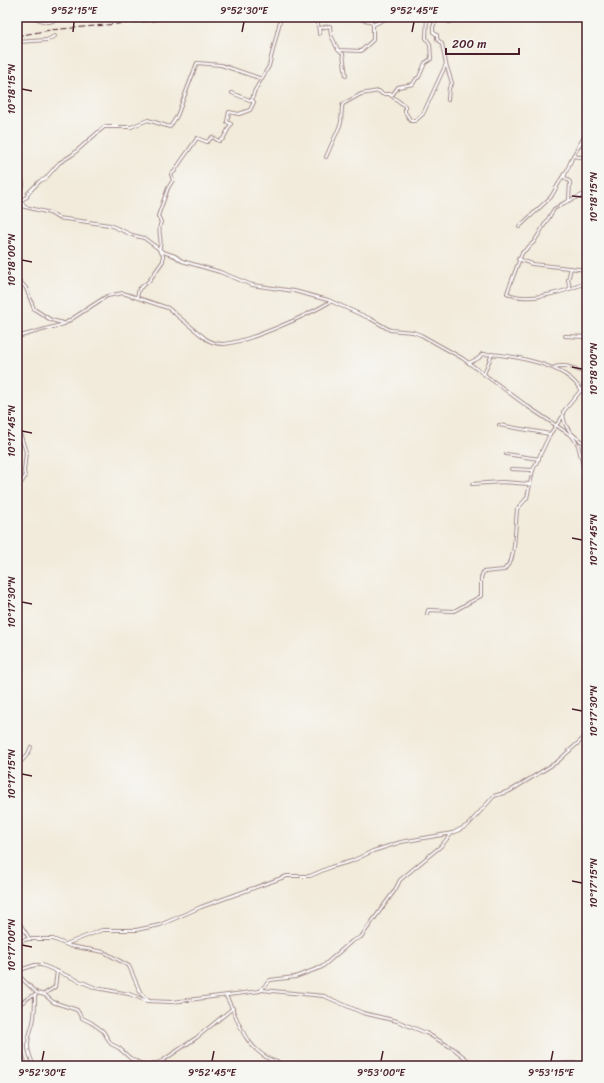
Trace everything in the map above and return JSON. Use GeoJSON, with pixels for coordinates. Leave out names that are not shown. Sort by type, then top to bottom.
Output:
{"type":"FeatureCollection","features":[{"type":"Feature","properties":{"kind":"street"},"geometry":{"type":"LineString","coordinates":[[34,17],[47,23],[52,22],[58,17]]}},
{"type":"Feature","properties":{"kind":"street"},"geometry":{"type":"LineString","coordinates":[[159,250],[161,242],[158,230],[161,222],[158,216],[168,188],[173,180],[172,174],[175,171],[177,164],[184,159],[197,138],[207,142],[212,137],[219,141],[223,139],[231,124],[227,122],[230,112],[237,114],[250,110],[254,102],[252,101],[254,92],[269,66],[281,17]]}},
{"type":"Feature","properties":{"kind":"street"},"geometry":{"type":"LineString","coordinates":[[317,17],[319,34],[320,28],[330,26],[331,35],[338,50],[343,54],[346,76]]}},
{"type":"Feature","properties":{"kind":"street"},"geometry":{"type":"LineString","coordinates":[[360,17],[363,20],[371,21],[374,28]]}},
{"type":"Feature","properties":{"kind":"street"},"geometry":{"type":"LineString","coordinates":[[338,50],[361,50],[372,42],[373,25],[389,17]]}},
{"type":"Feature","properties":{"kind":"street"},"geometry":{"type":"LineString","coordinates":[[326,157],[341,123],[343,104],[361,94],[378,91],[382,94],[394,93],[398,87],[413,84],[419,77],[425,63],[431,59],[430,44],[426,38],[427,17],[435,22]]}},
{"type":"Feature","properties":{"kind":"street"},"geometry":{"type":"LineString","coordinates":[[437,17],[433,32],[438,35],[436,39],[442,44],[452,83],[449,88],[448,100]]}},
{"type":"Feature","properties":{"kind":"street"},"geometry":{"type":"LineString","coordinates":[[444,17],[449,22],[464,17]]}},
{"type":"Feature","properties":{"kind":"street"},"geometry":{"type":"LineString","coordinates":[[17,42],[47,40],[55,36]]}},
{"type":"Feature","properties":{"kind":"street"},"geometry":{"type":"LineString","coordinates":[[17,203],[27,197],[28,193],[40,182],[45,180],[59,163],[72,155],[104,127],[127,128],[148,120],[170,127],[176,116],[197,63],[221,65],[262,79]]}},
{"type":"Feature","properties":{"kind":"street"},"geometry":{"type":"LineString","coordinates":[[389,94],[404,106],[405,112],[411,121],[415,121],[423,113],[446,64]]}},
{"type":"Feature","properties":{"kind":"street"},"geometry":{"type":"LineString","coordinates":[[232,92],[252,101]]}},
{"type":"Feature","properties":{"kind":"street"},"geometry":{"type":"LineString","coordinates":[[519,227],[551,197],[573,156],[586,137],[587,132]]}},
{"type":"Feature","properties":{"kind":"street"},"geometry":{"type":"LineString","coordinates":[[573,156],[587,158]]}},
{"type":"Feature","properties":{"kind":"street"},"geometry":{"type":"LineString","coordinates":[[17,167],[21,174],[23,185],[17,192]]}},
{"type":"Feature","properties":{"kind":"street"},"geometry":{"type":"LineString","coordinates":[[566,170],[564,177],[570,182],[571,189],[569,200]]}},
{"type":"Feature","properties":{"kind":"street"},"geometry":{"type":"LineString","coordinates":[[587,193],[555,207],[534,242],[522,252],[518,259],[517,262],[519,264],[507,292],[508,294],[530,298],[549,295],[587,282]]}},
{"type":"Feature","properties":{"kind":"street"},"geometry":{"type":"LineString","coordinates":[[17,198],[27,207]]}},
{"type":"Feature","properties":{"kind":"street"},"geometry":{"type":"LineString","coordinates":[[17,203],[50,213],[58,218],[110,225],[132,235],[144,238],[159,250],[163,255],[163,261],[149,281],[139,289],[137,297]]}},
{"type":"Feature","properties":{"kind":"street"},"geometry":{"type":"LineString","coordinates":[[159,250],[175,256],[182,261],[220,272],[243,282],[272,289],[294,291],[330,302],[371,319],[390,330],[413,332],[421,335],[469,363],[556,425],[587,445]]}},
{"type":"Feature","properties":{"kind":"street"},"geometry":{"type":"LineString","coordinates":[[518,259],[532,264],[587,270]]}},
{"type":"Feature","properties":{"kind":"street"},"geometry":{"type":"LineString","coordinates":[[570,289],[568,280],[571,268]]}},
{"type":"Feature","properties":{"kind":"street"},"geometry":{"type":"LineString","coordinates":[[17,278],[26,288],[34,309],[51,320],[64,324]]}},
{"type":"Feature","properties":{"kind":"street"},"geometry":{"type":"LineString","coordinates":[[17,337],[64,324],[107,296],[124,293],[168,308],[206,339],[213,343],[220,344],[230,343],[269,330],[330,302]]}},
{"type":"Feature","properties":{"kind":"street"},"geometry":{"type":"LineString","coordinates":[[565,336],[587,337]]}},
{"type":"Feature","properties":{"kind":"street"},"geometry":{"type":"LineString","coordinates":[[469,363],[479,358],[482,354],[492,354],[532,361],[554,368],[577,383],[580,391]]}},
{"type":"Feature","properties":{"kind":"street"},"geometry":{"type":"LineString","coordinates":[[484,374],[492,354]]}},
{"type":"Feature","properties":{"kind":"street"},"geometry":{"type":"LineString","coordinates":[[427,614],[428,610],[458,610],[481,596],[481,578],[483,572],[501,571],[506,568],[511,561],[514,547],[516,509],[527,498],[529,484],[534,470],[550,434],[563,416],[566,406],[580,391],[587,374],[563,365],[554,368]]}},
{"type":"Feature","properties":{"kind":"street"},"geometry":{"type":"LineString","coordinates":[[563,416],[564,421],[578,445],[587,481]]}},
{"type":"Feature","properties":{"kind":"street"},"geometry":{"type":"LineString","coordinates":[[17,424],[26,454],[24,471],[25,476],[17,489]]}},
{"type":"Feature","properties":{"kind":"street"},"geometry":{"type":"LineString","coordinates":[[499,425],[550,434]]}},
{"type":"Feature","properties":{"kind":"street"},"geometry":{"type":"LineString","coordinates":[[506,454],[539,459]]}},
{"type":"Feature","properties":{"kind":"street"},"geometry":{"type":"LineString","coordinates":[[511,469],[534,470]]}},
{"type":"Feature","properties":{"kind":"street"},"geometry":{"type":"LineString","coordinates":[[472,484],[502,482],[529,484]]}},
{"type":"Feature","properties":{"kind":"street"},"geometry":{"type":"LineString","coordinates":[[66,944],[102,930],[136,930],[160,925],[201,907],[287,876],[310,876],[331,867],[352,861],[373,851],[401,842],[453,833],[465,827],[494,796],[510,791],[560,760],[587,735]]}},
{"type":"Feature","properties":{"kind":"street"},"geometry":{"type":"LineString","coordinates":[[17,766],[28,754],[31,747]]}},
{"type":"Feature","properties":{"kind":"street"},"geometry":{"type":"LineString","coordinates":[[262,990],[270,980],[295,977],[322,967],[352,941],[361,937],[400,880],[441,846],[453,833]]}},
{"type":"Feature","properties":{"kind":"street"},"geometry":{"type":"LineString","coordinates":[[17,918],[30,939]]}},
{"type":"Feature","properties":{"kind":"street"},"geometry":{"type":"LineString","coordinates":[[17,942],[30,939],[53,939],[66,944],[104,952],[127,964],[141,994],[149,1001]]}},
{"type":"Feature","properties":{"kind":"street"},"geometry":{"type":"LineString","coordinates":[[17,970],[35,964],[51,967],[96,988],[129,994],[144,1001],[172,1002],[262,990],[324,996],[363,1013],[397,1021],[426,1033],[454,1049],[470,1062],[492,1065],[509,1062],[519,1066]]}},
{"type":"Feature","properties":{"kind":"street"},"geometry":{"type":"LineString","coordinates":[[17,1006],[36,994],[43,994],[55,987],[57,971]]}},
{"type":"Feature","properties":{"kind":"street"},"geometry":{"type":"LineString","coordinates":[[17,974],[36,994],[34,1018],[29,1033],[27,1047],[34,1066]]}},
{"type":"Feature","properties":{"kind":"street"},"geometry":{"type":"LineString","coordinates":[[43,994],[53,1002],[77,1010],[82,1018],[92,1023],[102,1031],[111,1044],[117,1046],[130,1058],[147,1066],[162,1061],[196,1038],[232,1008]]}},
{"type":"Feature","properties":{"kind":"street"},"geometry":{"type":"LineString","coordinates":[[226,996],[242,1032],[252,1047],[268,1058],[287,1066]]}},
{"type":"Feature","properties":{"kind":"street"},"geometry":{"type":"LineString","coordinates":[[17,1037],[25,1066]]}},
{"type":"Feature","properties":{"kind":"street"},"geometry":{"type":"LineString","coordinates":[[529,1066],[537,1064],[587,1063]]}},
{"type":"Feature","properties":{"kind":"street"},"geometry":{"type":"LineString","coordinates":[[553,1064],[557,1066]]}},
{"type":"Feature","properties":{"kind":"railway"},"geometry":{"type":"LineString","coordinates":[[17,36],[50,30],[195,17]]}}]}
